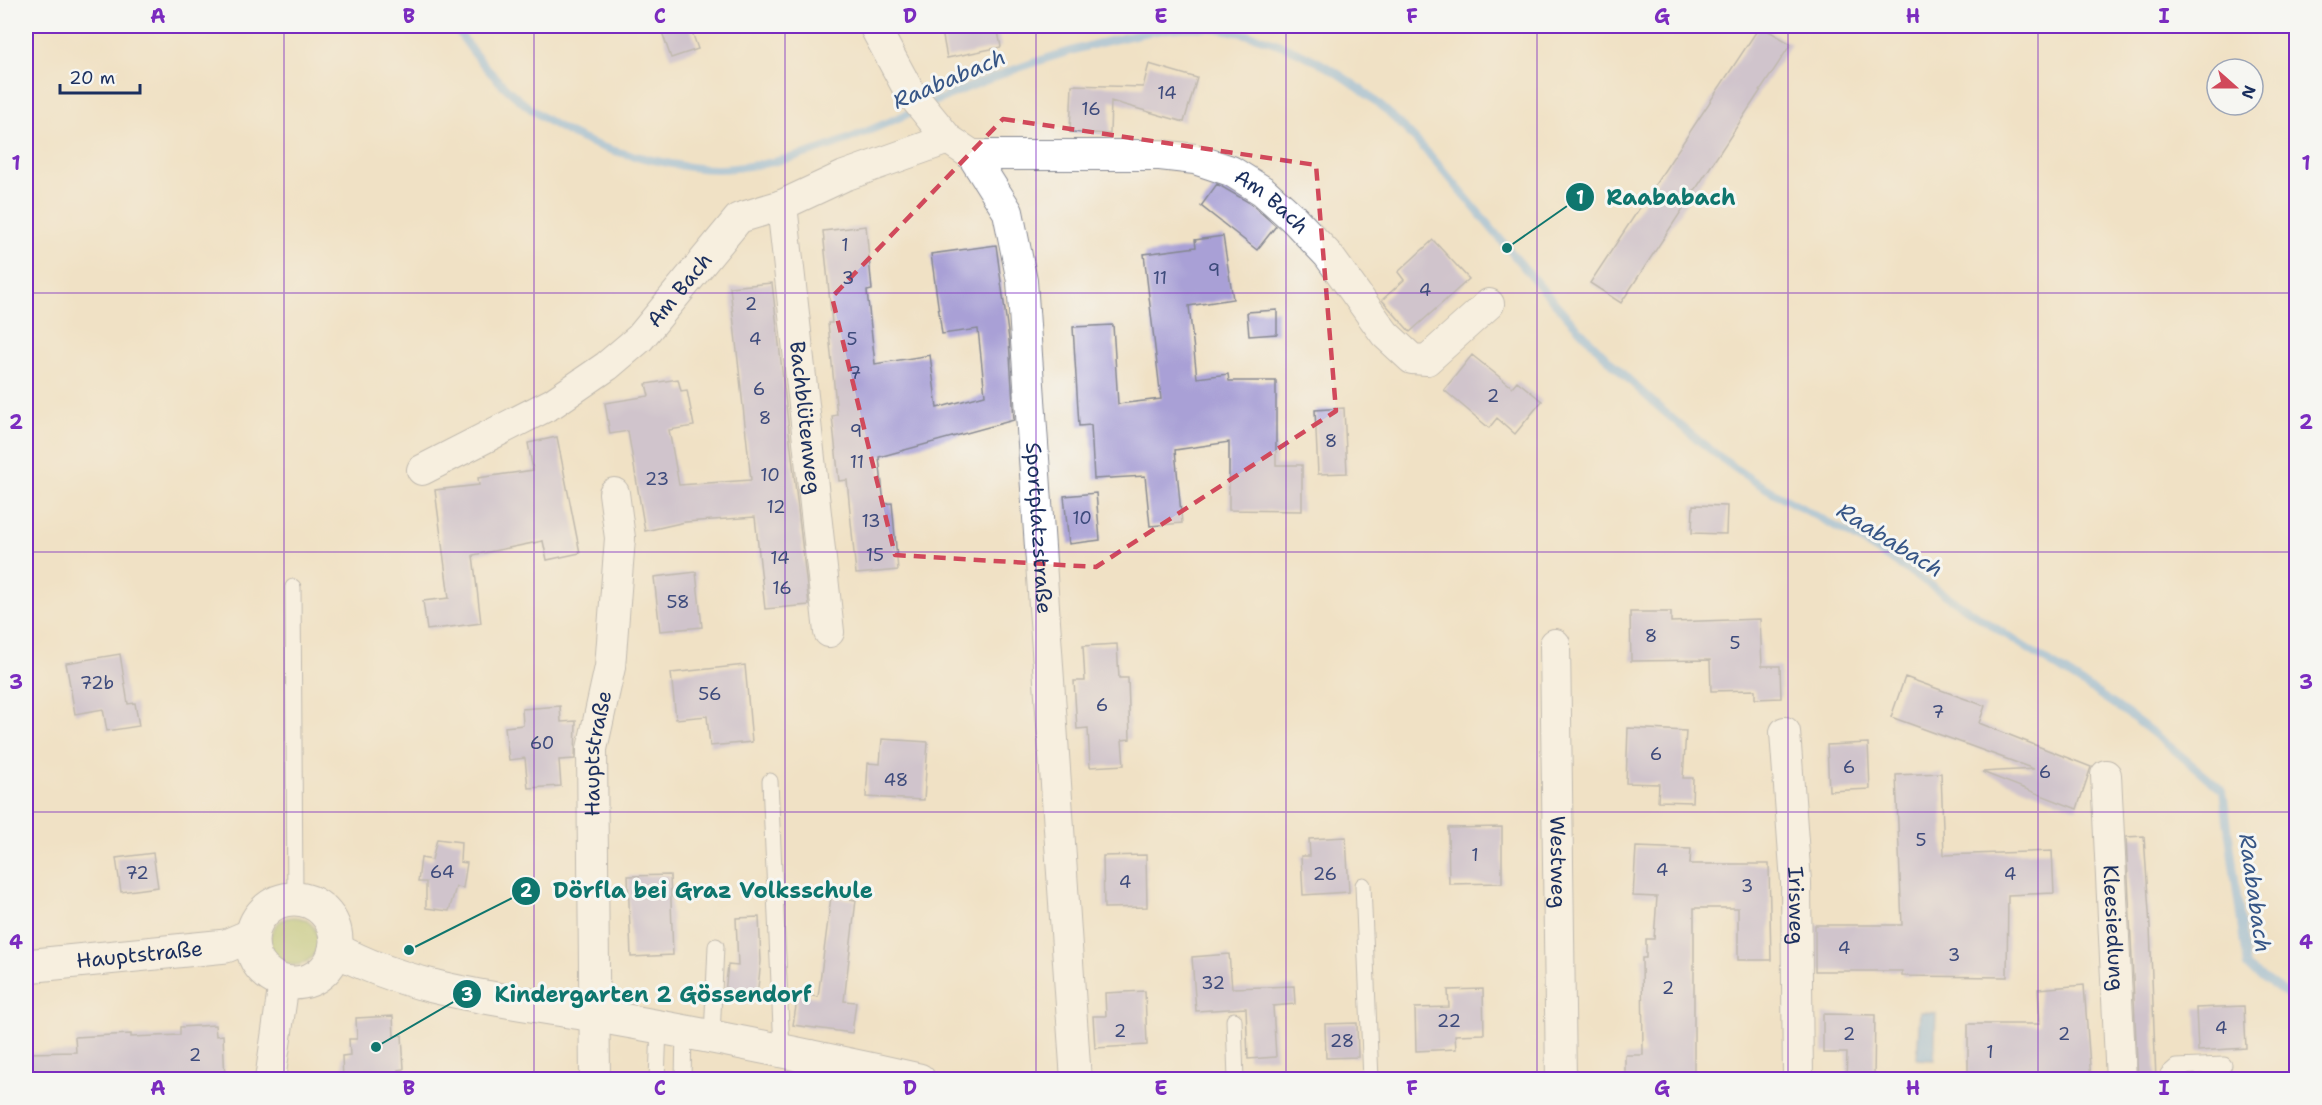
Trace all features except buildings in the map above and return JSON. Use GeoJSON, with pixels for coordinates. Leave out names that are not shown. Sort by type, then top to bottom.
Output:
{"type":"FeatureCollection","features":[{"type":"Feature","properties":{"kind":"main road"},"geometry":{"type":"LineString","coordinates":[[295,899],[315,905],[326,914],[335,932],[335,949],[325,969],[313,978],[299,983],[284,982],[261,969],[253,954],[252,935],[259,917],[265,910],[281,901],[295,899]]}},
{"type":"Feature","properties":{"kind":"main road","name":"Hauptstraße"},"geometry":{"type":"LineString","coordinates":[[26,966],[226,946],[252,935]]}},
{"type":"Feature","properties":{"kind":"main road"},"geometry":{"type":"LineString","coordinates":[[335,949],[372,967],[465,993],[685,1032],[800,1061],[919,1080]]}},
{"type":"Feature","properties":{"kind":"street","name":"Sportplatzstraße"},"geometry":{"type":"LineString","coordinates":[[874,26],[909,92],[940,129],[972,155],[1008,212],[1022,281],[1076,1080]]}},
{"type":"Feature","properties":{"kind":"street","name":"Am Bach"},"geometry":{"type":"LineString","coordinates":[[422,470],[553,403],[607,366],[640,338],[739,218],[782,205],[940,129]]}},
{"type":"Feature","properties":{"kind":"street","name":"Am Bach"},"geometry":{"type":"LineString","coordinates":[[972,155],[1160,155],[1195,159],[1231,171],[1263,191],[1293,218],[1328,255],[1385,334],[1412,359],[1427,360],[1489,303]]}},
{"type":"Feature","properties":{"kind":"street","name":"Bachblütenweg"},"geometry":{"type":"LineString","coordinates":[[782,205],[829,632]]}},
{"type":"Feature","properties":{"kind":"street","name":"Hauptstraße"},"geometry":{"type":"LineString","coordinates":[[595,1080],[592,749],[610,667],[620,538],[614,493]]}},
{"type":"Feature","properties":{"kind":"street","name":"Westweg"},"geometry":{"type":"LineString","coordinates":[[1555,644],[1561,1080]]}},
{"type":"Feature","properties":{"kind":"street","name":"Irisweg"},"geometry":{"type":"LineString","coordinates":[[1785,732],[1796,882],[1798,1080]]}},
{"type":"Feature","properties":{"kind":"street","name":"Kleesiedlung"},"geometry":{"type":"LineString","coordinates":[[2106,775],[2121,1080]]}},
{"type":"Feature","properties":{"kind":"street"},"geometry":{"type":"LineString","coordinates":[[270,1080],[284,982]]}},
{"type":"Feature","properties":{"kind":"lane"},"geometry":{"type":"LineString","coordinates":[[293,587],[295,899]]}},
{"type":"Feature","properties":{"kind":"lane"},"geometry":{"type":"LineString","coordinates":[[770,781],[800,1061]]}},
{"type":"Feature","properties":{"kind":"lane"},"geometry":{"type":"LineString","coordinates":[[1363,885],[1371,1080]]}},
{"type":"Feature","properties":{"kind":"lane"},"geometry":{"type":"LineString","coordinates":[[657,1080],[685,1032],[716,946]]}},
{"type":"Feature","properties":{"kind":"lane"},"geometry":{"type":"LineString","coordinates":[[1234,1020],[1236,1080]]}},
{"type":"Feature","properties":{"kind":"lane"},"geometry":{"type":"LineString","coordinates":[[683,1080],[685,1032]]}},
{"type":"Feature","properties":{"kind":"lane"},"geometry":{"type":"LineString","coordinates":[[2169,1080],[2168,1074],[2176,1067],[2224,1065]]}},
{"type":"Feature","properties":{"kind":"highlighted area"},"geometry":{"type":"Polygon","coordinates":[[[1003,119],[1316,165],[1336,411],[1096,567],[895,555],[832,297],[1003,119]]]}},
{"type":"Feature","properties":{"kind":"green space"},"geometry":{"type":"Polygon","coordinates":[[[294,917],[311,924],[318,941],[311,958],[294,965],[277,958],[270,941],[277,924],[294,917]]]}},
{"type":"Feature","properties":{"kind":"water"},"geometry":{"type":"Polygon","coordinates":[[[1920,1012],[1936,1013],[1934,1060],[1917,1059],[1920,1012]]]}},
{"type":"Feature","properties":{"kind":"waterway","name":"Raababach"},"geometry":{"type":"LineString","coordinates":[[455,26],[471,49],[508,90],[529,108],[552,123],[577,137],[603,147],[630,155],[707,169],[734,168],[798,156],[857,136],[974,85],[1030,64],[1087,46],[1156,31],[1197,27],[1241,33],[1284,46],[1323,64],[1357,87],[1389,113],[1446,173],[1574,324],[1633,383],[1702,443],[1754,481],[1875,550],[2102,696],[2156,735],[2223,791],[2247,967],[2296,1000]]}},
{"type":"Feature","properties":{"kind":"place","name":"Raababach"},"geometry":{"type":"Point","coordinates":[1507,248]}},
{"type":"Feature","properties":{"kind":"place","name":"Dörfla bei Graz Volksschule"},"geometry":{"type":"Point","coordinates":[409,950]}},
{"type":"Feature","properties":{"kind":"place","name":"Kindergarten 2 Gössendorf"},"geometry":{"type":"Point","coordinates":[376,1047]}}]}
